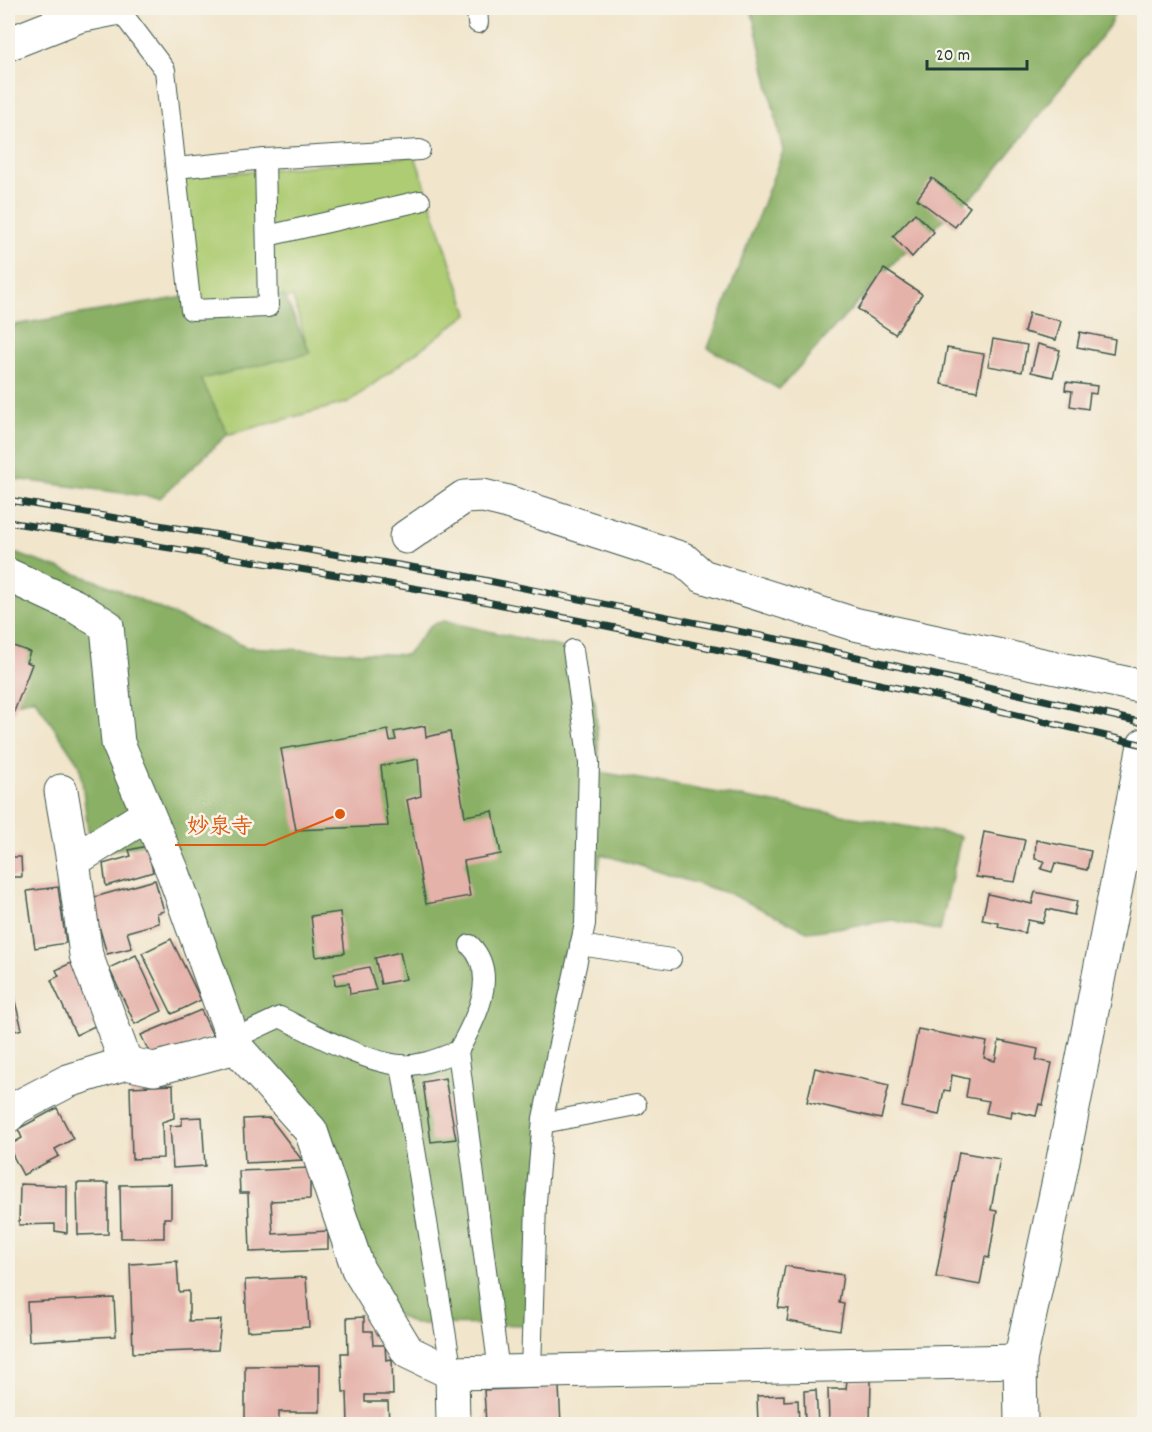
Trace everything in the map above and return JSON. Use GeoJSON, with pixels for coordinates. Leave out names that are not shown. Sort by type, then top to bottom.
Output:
{"type":"FeatureCollection","features":[{"type":"Feature","properties":{"kind":"street"},"geometry":{"type":"LineString","coordinates":[[8,44],[79,16],[118,8]]}},
{"type":"Feature","properties":{"kind":"street"},"geometry":{"type":"LineString","coordinates":[[406,537],[464,497],[483,496],[683,559],[702,576],[854,624],[1144,687]]}},
{"type":"Feature","properties":{"kind":"street"},"geometry":{"type":"LineString","coordinates":[[8,575],[75,606],[107,626],[118,743],[173,872],[235,1043],[312,1131],[358,1269],[408,1352],[452,1373],[1020,1361]]}},
{"type":"Feature","properties":{"kind":"street"},"geometry":{"type":"LineString","coordinates":[[1021,1425],[1020,1361],[1059,1180],[1144,745]]}},
{"type":"Feature","properties":{"kind":"street"},"geometry":{"type":"LineString","coordinates":[[61,791],[86,955],[126,1063]]}},
{"type":"Feature","properties":{"kind":"street"},"geometry":{"type":"LineString","coordinates":[[73,861],[148,814]]}},
{"type":"Feature","properties":{"kind":"street"},"geometry":{"type":"LineString","coordinates":[[8,1116],[16,1108],[68,1081],[126,1063],[154,1069],[235,1043]]}},
{"type":"Feature","properties":{"kind":"street"},"geometry":{"type":"LineString","coordinates":[[452,1373],[453,1425]]}},
{"type":"Feature","properties":{"kind":"lane"},"geometry":{"type":"LineString","coordinates":[[118,8],[165,70],[192,310],[268,307],[265,159]]}},
{"type":"Feature","properties":{"kind":"lane"},"geometry":{"type":"LineString","coordinates":[[176,168],[265,159],[420,150]]}},
{"type":"Feature","properties":{"kind":"lane"},"geometry":{"type":"LineString","coordinates":[[267,236],[420,201]]}},
{"type":"Feature","properties":{"kind":"lane"},"geometry":{"type":"LineString","coordinates":[[531,1371],[536,1202],[543,1123],[585,924],[590,763],[573,650]]}},
{"type":"Feature","properties":{"kind":"lane"},"geometry":{"type":"LineString","coordinates":[[471,945],[478,952],[484,971],[482,1001],[471,1029],[458,1051],[499,1372]]}},
{"type":"Feature","properties":{"kind":"lane"},"geometry":{"type":"LineString","coordinates":[[580,945],[671,959]]}},
{"type":"Feature","properties":{"kind":"lane"},"geometry":{"type":"LineString","coordinates":[[235,1043],[280,1017],[349,1050],[377,1060],[401,1065],[430,1061],[458,1051]]}},
{"type":"Feature","properties":{"kind":"lane"},"geometry":{"type":"LineString","coordinates":[[401,1065],[452,1373]]}},
{"type":"Feature","properties":{"kind":"lane"},"geometry":{"type":"LineString","coordinates":[[543,1123],[636,1105]]}},
{"type":"Feature","properties":{"kind":"green space"},"geometry":{"type":"Polygon","coordinates":[[[751,8],[1116,8],[1110,25],[983,187],[899,257],[779,389],[708,348],[783,151],[751,8]]]}},
{"type":"Feature","properties":{"kind":"green space"},"geometry":{"type":"Polygon","coordinates":[[[415,156],[468,314],[349,402],[215,438],[200,379],[309,353],[293,297],[191,310],[177,178],[415,156]]]}},
{"type":"Feature","properties":{"kind":"green space"},"geometry":{"type":"Polygon","coordinates":[[[284,295],[310,353],[201,379],[228,434],[160,498],[8,478],[8,326],[190,296],[209,309],[284,295]]]}},
{"type":"Feature","properties":{"kind":"green space"},"geometry":{"type":"Polygon","coordinates":[[[8,551],[100,582],[246,647],[406,655],[431,625],[444,621],[573,650],[595,702],[600,772],[961,836],[940,931],[893,920],[809,932],[730,894],[601,854],[590,930],[563,1073],[550,1173],[538,1325],[414,1324],[362,1298],[312,1131],[249,1062],[150,843],[91,854],[80,766],[34,698],[8,706],[8,551]]]}},
{"type":"Feature","properties":{"kind":"building"},"geometry":{"type":"Polygon","coordinates":[[[932,178],[970,207],[955,227],[917,199],[932,178]]]}},
{"type":"Feature","properties":{"kind":"building"},"geometry":{"type":"Polygon","coordinates":[[[915,213],[934,232],[912,257],[893,236],[915,213]]]}},
{"type":"Feature","properties":{"kind":"building"},"geometry":{"type":"Polygon","coordinates":[[[884,269],[922,294],[895,334],[858,309],[884,269]]]}},
{"type":"Feature","properties":{"kind":"building"},"geometry":{"type":"Polygon","coordinates":[[[1029,313],[1061,321],[1056,340],[1024,332],[1029,313]]]}},
{"type":"Feature","properties":{"kind":"building"},"geometry":{"type":"Polygon","coordinates":[[[1080,332],[1115,339],[1113,354],[1077,347],[1080,332]]]}},
{"type":"Feature","properties":{"kind":"building"},"geometry":{"type":"Polygon","coordinates":[[[993,339],[1027,345],[1022,372],[988,366],[993,339]]]}},
{"type":"Feature","properties":{"kind":"building"},"geometry":{"type":"Polygon","coordinates":[[[1038,344],[1060,350],[1053,377],[1031,372],[1038,344]]]}},
{"type":"Feature","properties":{"kind":"building"},"geometry":{"type":"Polygon","coordinates":[[[947,348],[984,354],[977,391],[941,384],[947,348]]]}},
{"type":"Feature","properties":{"kind":"building"},"geometry":{"type":"Polygon","coordinates":[[[1066,382],[1097,386],[1096,394],[1090,393],[1088,409],[1070,406],[1072,391],[1065,390],[1066,382]]]}},
{"type":"Feature","properties":{"kind":"building"},"geometry":{"type":"Polygon","coordinates":[[[8,644],[30,652],[26,662],[32,664],[14,712],[8,709],[8,644]]]}},
{"type":"Feature","properties":{"kind":"building"},"geometry":{"type":"Polygon","coordinates":[[[425,726],[426,737],[450,732],[465,816],[493,811],[501,854],[464,861],[470,896],[426,904],[407,800],[421,796],[418,759],[381,766],[388,826],[296,830],[281,749],[388,730],[390,741],[396,740],[394,732],[425,726]]]}},
{"type":"Feature","properties":{"kind":"building"},"geometry":{"type":"Polygon","coordinates":[[[984,832],[1025,840],[1015,882],[976,877],[984,832]]]}},
{"type":"Feature","properties":{"kind":"building"},"geometry":{"type":"Polygon","coordinates":[[[1036,840],[1091,851],[1087,870],[1055,863],[1052,872],[1041,869],[1044,861],[1035,859],[1036,840]]]}},
{"type":"Feature","properties":{"kind":"building"},"geometry":{"type":"Polygon","coordinates":[[[147,846],[153,872],[106,886],[103,864],[131,856],[129,850],[147,846]]]}},
{"type":"Feature","properties":{"kind":"building"},"geometry":{"type":"Polygon","coordinates":[[[8,857],[21,857],[22,877],[8,877],[8,857]]]}},
{"type":"Feature","properties":{"kind":"building"},"geometry":{"type":"Polygon","coordinates":[[[155,880],[164,911],[157,913],[159,923],[127,932],[132,948],[107,954],[91,898],[155,880]]]}},
{"type":"Feature","properties":{"kind":"building"},"geometry":{"type":"Polygon","coordinates":[[[58,887],[66,943],[35,948],[27,891],[58,887]]]}},
{"type":"Feature","properties":{"kind":"building"},"geometry":{"type":"Polygon","coordinates":[[[1035,892],[1077,901],[1074,915],[1047,909],[1043,923],[1028,920],[1025,933],[998,927],[999,923],[982,920],[988,894],[1032,904],[1035,892]]]}},
{"type":"Feature","properties":{"kind":"building"},"geometry":{"type":"Polygon","coordinates":[[[340,912],[345,953],[316,957],[311,916],[340,912]]]}},
{"type":"Feature","properties":{"kind":"building"},"geometry":{"type":"Polygon","coordinates":[[[171,939],[201,1000],[172,1014],[142,953],[171,939]]]}},
{"type":"Feature","properties":{"kind":"building"},"geometry":{"type":"Polygon","coordinates":[[[400,952],[406,979],[381,984],[375,958],[400,952]]]}},
{"type":"Feature","properties":{"kind":"building"},"geometry":{"type":"Polygon","coordinates":[[[136,955],[162,1011],[135,1024],[109,968],[136,955]]]}},
{"type":"Feature","properties":{"kind":"building"},"geometry":{"type":"Polygon","coordinates":[[[71,963],[99,1024],[76,1035],[51,980],[59,976],[56,970],[71,963]]]}},
{"type":"Feature","properties":{"kind":"building"},"geometry":{"type":"Polygon","coordinates":[[[369,967],[376,990],[350,994],[349,983],[335,985],[334,974],[369,967]]]}},
{"type":"Feature","properties":{"kind":"building"},"geometry":{"type":"Polygon","coordinates":[[[8,974],[22,1029],[8,1033],[8,974]]]}},
{"type":"Feature","properties":{"kind":"building"},"geometry":{"type":"Polygon","coordinates":[[[201,1010],[213,1036],[153,1060],[141,1035],[201,1010]]]}},
{"type":"Feature","properties":{"kind":"building"},"geometry":{"type":"Polygon","coordinates":[[[918,1029],[987,1042],[984,1058],[995,1061],[999,1041],[1038,1049],[1036,1060],[1052,1063],[1043,1105],[1039,1104],[1036,1116],[1012,1111],[1011,1118],[986,1113],[989,1101],[966,1097],[969,1079],[952,1075],[950,1091],[944,1090],[939,1115],[902,1107],[918,1029]]]}},
{"type":"Feature","properties":{"kind":"building"},"geometry":{"type":"Polygon","coordinates":[[[815,1068],[889,1085],[881,1119],[807,1102],[815,1068]]]}},
{"type":"Feature","properties":{"kind":"building"},"geometry":{"type":"Polygon","coordinates":[[[445,1078],[456,1139],[431,1142],[423,1082],[445,1078]]]}},
{"type":"Feature","properties":{"kind":"building"},"geometry":{"type":"Polygon","coordinates":[[[173,1085],[174,1118],[162,1122],[163,1158],[132,1159],[130,1087],[173,1085]]]}},
{"type":"Feature","properties":{"kind":"building"},"geometry":{"type":"Polygon","coordinates":[[[57,1108],[73,1139],[55,1149],[59,1156],[23,1175],[8,1146],[22,1138],[18,1129],[57,1108]]]}},
{"type":"Feature","properties":{"kind":"building"},"geometry":{"type":"Polygon","coordinates":[[[202,1117],[205,1166],[173,1168],[170,1126],[182,1125],[182,1118],[202,1117]]]}},
{"type":"Feature","properties":{"kind":"building"},"geometry":{"type":"Polygon","coordinates":[[[270,1118],[302,1160],[245,1163],[243,1119],[270,1118]]]}},
{"type":"Feature","properties":{"kind":"building"},"geometry":{"type":"Polygon","coordinates":[[[959,1152],[1000,1159],[991,1210],[997,1211],[989,1258],[985,1257],[980,1285],[936,1277],[959,1152]]]}},
{"type":"Feature","properties":{"kind":"building"},"geometry":{"type":"Polygon","coordinates":[[[310,1168],[310,1199],[271,1201],[273,1234],[328,1231],[328,1249],[250,1252],[248,1193],[240,1193],[239,1171],[310,1168]]]}},
{"type":"Feature","properties":{"kind":"building"},"geometry":{"type":"Polygon","coordinates":[[[77,1183],[108,1183],[108,1234],[78,1235],[77,1183]]]}},
{"type":"Feature","properties":{"kind":"building"},"geometry":{"type":"Polygon","coordinates":[[[20,1184],[67,1186],[67,1233],[55,1231],[55,1224],[19,1225],[20,1184]]]}},
{"type":"Feature","properties":{"kind":"building"},"geometry":{"type":"Polygon","coordinates":[[[171,1184],[171,1218],[164,1218],[164,1238],[121,1238],[120,1185],[171,1184]]]}},
{"type":"Feature","properties":{"kind":"building"},"geometry":{"type":"Polygon","coordinates":[[[177,1261],[179,1292],[189,1291],[189,1321],[221,1320],[218,1350],[133,1353],[130,1264],[177,1261]]]}},
{"type":"Feature","properties":{"kind":"building"},"geometry":{"type":"Polygon","coordinates":[[[785,1266],[843,1275],[839,1303],[844,1304],[840,1330],[787,1321],[789,1309],[778,1308],[785,1266]]]}},
{"type":"Feature","properties":{"kind":"building"},"geometry":{"type":"Polygon","coordinates":[[[306,1277],[309,1327],[247,1331],[245,1280],[306,1277]]]}},
{"type":"Feature","properties":{"kind":"building"},"geometry":{"type":"Polygon","coordinates":[[[114,1298],[116,1336],[29,1341],[27,1302],[114,1298]]]}},
{"type":"Feature","properties":{"kind":"building"},"geometry":{"type":"Polygon","coordinates":[[[364,1317],[364,1331],[372,1331],[373,1345],[385,1345],[386,1360],[392,1359],[393,1395],[365,1395],[365,1402],[388,1402],[389,1424],[348,1424],[347,1392],[343,1392],[341,1353],[348,1353],[347,1318],[364,1317]]]}},
{"type":"Feature","properties":{"kind":"building"},"geometry":{"type":"Polygon","coordinates":[[[320,1365],[320,1412],[279,1412],[279,1422],[245,1422],[245,1366],[320,1365]]]}},
{"type":"Feature","properties":{"kind":"building"},"geometry":{"type":"Polygon","coordinates":[[[847,1380],[871,1380],[870,1424],[829,1424],[828,1389],[846,1389],[847,1380]]]}},
{"type":"Feature","properties":{"kind":"building"},"geometry":{"type":"Polygon","coordinates":[[[559,1387],[561,1424],[486,1424],[484,1390],[559,1387]]]}},
{"type":"Feature","properties":{"kind":"building"},"geometry":{"type":"Polygon","coordinates":[[[816,1390],[818,1424],[805,1424],[804,1391],[816,1390]]]}},
{"type":"Feature","properties":{"kind":"building"},"geometry":{"type":"Polygon","coordinates":[[[784,1395],[784,1401],[798,1400],[799,1424],[758,1424],[757,1396],[784,1395]]]}},
{"type":"Feature","properties":{"kind":"railway"},"geometry":{"type":"LineString","coordinates":[[8,500],[459,575],[792,642],[1144,723]]}},
{"type":"Feature","properties":{"kind":"railway"},"geometry":{"type":"LineString","coordinates":[[8,522],[448,594],[945,698],[1144,745]]}},
{"type":"Feature","properties":{"kind":"place","name":"妙泉寺"},"geometry":{"type":"Point","coordinates":[340,814]}}]}
